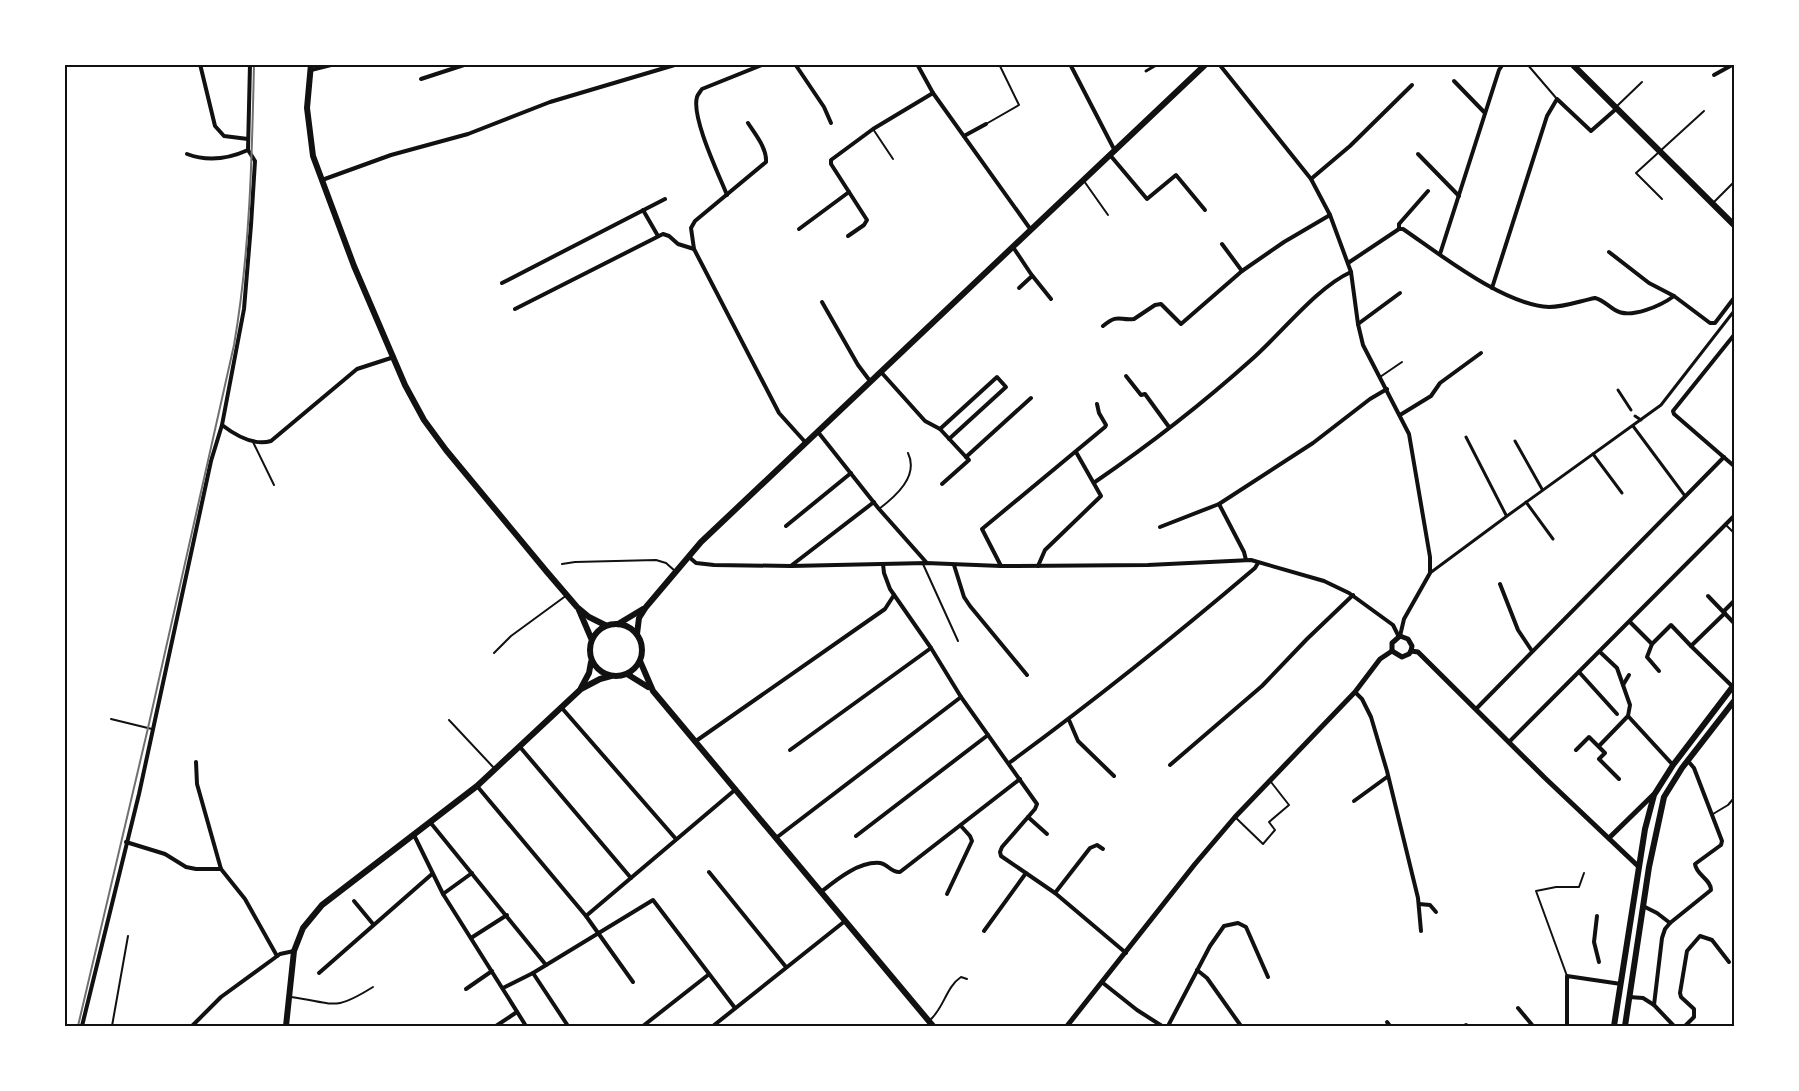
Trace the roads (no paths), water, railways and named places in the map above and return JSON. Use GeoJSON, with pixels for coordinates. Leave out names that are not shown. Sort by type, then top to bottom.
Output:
{"type":"FeatureCollection","features":[{"type":"Feature","properties":{"kind":"main road"},"geometry":{"type":"LineString","coordinates":[[637,634],[639,618],[646,607],[706,537],[1206,64]]}},
{"type":"Feature","properties":{"kind":"main road"},"geometry":{"type":"LineString","coordinates":[[1572,64],[1734,225]]}},
{"type":"Feature","properties":{"kind":"main road"},"geometry":{"type":"LineString","coordinates":[[311,67],[307,108],[313,156],[354,266],[405,385],[424,420],[446,450],[577,607],[585,620],[591,638],[589,654],[591,661],[596,668],[611,676]]}},
{"type":"Feature","properties":{"kind":"main road"},"geometry":{"type":"LineString","coordinates":[[577,607],[605,625]]}},
{"type":"Feature","properties":{"kind":"main road"},"geometry":{"type":"LineString","coordinates":[[618,624],[646,607]]}},
{"type":"Feature","properties":{"kind":"main road"},"geometry":{"type":"LineString","coordinates":[[591,638],[605,625],[618,624],[629,627],[637,634],[641,642],[640,661],[646,680],[653,691],[930,1024]]}},
{"type":"Feature","properties":{"kind":"main road"},"geometry":{"type":"LineString","coordinates":[[581,689],[589,673],[591,661]]}},
{"type":"Feature","properties":{"kind":"main road"},"geometry":{"type":"LineString","coordinates":[[627,674],[640,661]]}},
{"type":"Feature","properties":{"kind":"main road"},"geometry":{"type":"LineString","coordinates":[[286,1026],[294,951],[303,928],[322,905],[477,786],[581,689],[600,679],[627,674],[653,691]]}},
{"type":"Feature","properties":{"kind":"main road"},"geometry":{"type":"LineString","coordinates":[[1614,1026],[1639,867],[1654,795],[1672,765],[1734,686]]}},
{"type":"Feature","properties":{"kind":"main road"},"geometry":{"type":"LineString","coordinates":[[1624,1026],[1649,867],[1664,796],[1687,760],[1734,701]]}},
{"type":"Feature","properties":{"kind":"street"},"geometry":{"type":"LineString","coordinates":[[200,64],[215,126],[224,136],[248,139]]}},
{"type":"Feature","properties":{"kind":"street"},"geometry":{"type":"LineString","coordinates":[[82,1026],[153,729],[211,461],[222,425],[243,309],[250,245],[255,161],[248,150],[250,64]]}},
{"type":"Feature","properties":{"kind":"street"},"geometry":{"type":"LineString","coordinates":[[311,67],[335,64]]}},
{"type":"Feature","properties":{"kind":"street"},"geometry":{"type":"LineString","coordinates":[[421,79],[467,64]]}},
{"type":"Feature","properties":{"kind":"street"},"geometry":{"type":"LineString","coordinates":[[321,180],[391,156],[468,134],[549,102],[678,64]]}},
{"type":"Feature","properties":{"kind":"street"},"geometry":{"type":"LineString","coordinates":[[728,195],[703,134],[697,97],[702,89],[764,64]]}},
{"type":"Feature","properties":{"kind":"street"},"geometry":{"type":"LineString","coordinates":[[795,64],[824,107],[831,123]]}},
{"type":"Feature","properties":{"kind":"street"},"geometry":{"type":"LineString","coordinates":[[917,64],[933,93],[1030,230]]}},
{"type":"Feature","properties":{"kind":"street"},"geometry":{"type":"LineString","coordinates":[[1070,64],[1112,153],[1147,199],[1176,175],[1205,210]]}},
{"type":"Feature","properties":{"kind":"street"},"geometry":{"type":"LineString","coordinates":[[1146,71],[1158,64]]}},
{"type":"Feature","properties":{"kind":"street"},"geometry":{"type":"LineString","coordinates":[[1219,64],[1311,179],[1330,215],[1351,272],[1358,324],[1364,345],[1411,441],[1430,557],[1430,573]]}},
{"type":"Feature","properties":{"kind":"street"},"geometry":{"type":"LineString","coordinates":[[1440,254],[1499,70],[1503,64]]}},
{"type":"Feature","properties":{"kind":"street"},"geometry":{"type":"LineString","coordinates":[[1714,75],[1734,64]]}},
{"type":"Feature","properties":{"kind":"street"},"geometry":{"type":"LineString","coordinates":[[1454,81],[1485,113]]}},
{"type":"Feature","properties":{"kind":"street"},"geometry":{"type":"LineString","coordinates":[[1311,179],[1350,146],[1412,85]]}},
{"type":"Feature","properties":{"kind":"street"},"geometry":{"type":"LineString","coordinates":[[848,236],[867,220],[830,161],[873,129],[933,93]]}},
{"type":"Feature","properties":{"kind":"street"},"geometry":{"type":"LineString","coordinates":[[1492,288],[1547,116],[1557,99],[1591,131],[1616,108]]}},
{"type":"Feature","properties":{"kind":"street"},"geometry":{"type":"LineString","coordinates":[[748,123],[764,150],[766,162],[692,224],[694,249],[778,413],[806,443]]}},
{"type":"Feature","properties":{"kind":"street"},"geometry":{"type":"LineString","coordinates":[[964,136],[986,123]]}},
{"type":"Feature","properties":{"kind":"street"},"geometry":{"type":"LineString","coordinates":[[187,154],[211,160],[237,155],[248,150]]}},
{"type":"Feature","properties":{"kind":"street"},"geometry":{"type":"LineString","coordinates":[[1418,154],[1459,196]]}},
{"type":"Feature","properties":{"kind":"street"},"geometry":{"type":"LineString","coordinates":[[1348,263],[1399,229],[1399,224],[1428,191]]}},
{"type":"Feature","properties":{"kind":"street"},"geometry":{"type":"LineString","coordinates":[[799,229],[849,192]]}},
{"type":"Feature","properties":{"kind":"street"},"geometry":{"type":"LineString","coordinates":[[502,283],[560,251],[665,199]]}},
{"type":"Feature","properties":{"kind":"street"},"geometry":{"type":"LineString","coordinates":[[643,210],[658,236]]}},
{"type":"Feature","properties":{"kind":"street"},"geometry":{"type":"LineString","coordinates":[[1103,326],[1120,317],[1134,319],[1155,305],[1161,304],[1181,324],[1242,271],[1284,242],[1330,215]]}},
{"type":"Feature","properties":{"kind":"street"},"geometry":{"type":"LineString","coordinates":[[1399,229],[1492,288],[1520,301],[1558,307],[1599,298],[1615,310],[1626,314],[1662,304],[1674,296]]}},
{"type":"Feature","properties":{"kind":"street"},"geometry":{"type":"LineString","coordinates":[[515,309],[663,234],[678,244],[694,249]]}},
{"type":"Feature","properties":{"kind":"street"},"geometry":{"type":"LineString","coordinates":[[1222,244],[1242,271]]}},
{"type":"Feature","properties":{"kind":"street"},"geometry":{"type":"LineString","coordinates":[[1013,247],[1051,299]]}},
{"type":"Feature","properties":{"kind":"street"},"geometry":{"type":"LineString","coordinates":[[1609,252],[1649,283],[1674,296],[1710,323],[1715,322],[1734,298]]}},
{"type":"Feature","properties":{"kind":"street"},"geometry":{"type":"LineString","coordinates":[[1095,482],[1169,427],[1250,362],[1299,313],[1339,278],[1351,272]]}},
{"type":"Feature","properties":{"kind":"street"},"geometry":{"type":"LineString","coordinates":[[1018,288],[1032,276]]}},
{"type":"Feature","properties":{"kind":"street"},"geometry":{"type":"LineString","coordinates":[[1358,324],[1400,293]]}},
{"type":"Feature","properties":{"kind":"street"},"geometry":{"type":"LineString","coordinates":[[822,302],[858,365],[871,382]]}},
{"type":"Feature","properties":{"kind":"street"},"geometry":{"type":"LineString","coordinates":[[1392,651],[1392,643],[1399,637],[1404,618],[1430,573],[1661,405],[1734,311]]}},
{"type":"Feature","properties":{"kind":"street"},"geometry":{"type":"LineString","coordinates":[[1715,322],[1721,327]]}},
{"type":"Feature","properties":{"kind":"street"},"geometry":{"type":"LineString","coordinates":[[1734,335],[1674,408],[1674,414],[1734,466]]}},
{"type":"Feature","properties":{"kind":"street"},"geometry":{"type":"LineString","coordinates":[[1400,415],[1431,396],[1440,383],[1481,353]]}},
{"type":"Feature","properties":{"kind":"street"},"geometry":{"type":"LineString","coordinates":[[222,425],[239,436],[253,441],[263,443],[270,441],[357,369],[394,357]]}},
{"type":"Feature","properties":{"kind":"street"},"geometry":{"type":"LineString","coordinates":[[880,372],[925,421],[940,429],[969,460],[942,484]]}},
{"type":"Feature","properties":{"kind":"street"},"geometry":{"type":"LineString","coordinates":[[1126,376],[1141,395],[1145,394],[1169,427]]}},
{"type":"Feature","properties":{"kind":"street"},"geometry":{"type":"LineString","coordinates":[[940,429],[997,377],[1006,387],[949,439]]}},
{"type":"Feature","properties":{"kind":"street"},"geometry":{"type":"LineString","coordinates":[[1160,527],[1220,504],[1313,443],[1370,399],[1387,389]]}},
{"type":"Feature","properties":{"kind":"street"},"geometry":{"type":"LineString","coordinates":[[1618,390],[1631,410]]}},
{"type":"Feature","properties":{"kind":"street"},"geometry":{"type":"LineString","coordinates":[[966,458],[1031,398]]}},
{"type":"Feature","properties":{"kind":"street"},"geometry":{"type":"LineString","coordinates":[[1001,566],[982,529],[1106,425],[1097,404]]}},
{"type":"Feature","properties":{"kind":"street"},"geometry":{"type":"LineString","coordinates":[[1635,416],[1641,420]]}},
{"type":"Feature","properties":{"kind":"street"},"geometry":{"type":"LineString","coordinates":[[1633,426],[1685,496]]}},
{"type":"Feature","properties":{"kind":"street"},"geometry":{"type":"LineString","coordinates":[[818,431],[925,563]]}},
{"type":"Feature","properties":{"kind":"street"},"geometry":{"type":"LineString","coordinates":[[1466,437],[1507,516]]}},
{"type":"Feature","properties":{"kind":"street"},"geometry":{"type":"LineString","coordinates":[[1515,441],[1542,490]]}},
{"type":"Feature","properties":{"kind":"street"},"geometry":{"type":"LineString","coordinates":[[1038,566],[1039,559],[1045,550],[1100,499],[1101,493],[1076,452]]}},
{"type":"Feature","properties":{"kind":"street"},"geometry":{"type":"LineString","coordinates":[[1593,454],[1622,493]]}},
{"type":"Feature","properties":{"kind":"street"},"geometry":{"type":"LineString","coordinates":[[1476,709],[1724,457]]}},
{"type":"Feature","properties":{"kind":"street"},"geometry":{"type":"LineString","coordinates":[[786,526],[851,472]]}},
{"type":"Feature","properties":{"kind":"street"},"geometry":{"type":"LineString","coordinates":[[791,566],[874,502]]}},
{"type":"Feature","properties":{"kind":"street"},"geometry":{"type":"LineString","coordinates":[[1526,502],[1553,539]]}},
{"type":"Feature","properties":{"kind":"street"},"geometry":{"type":"LineString","coordinates":[[1220,504],[1246,560]]}},
{"type":"Feature","properties":{"kind":"street"},"geometry":{"type":"LineString","coordinates":[[1509,742],[1734,516]]}},
{"type":"Feature","properties":{"kind":"street"},"geometry":{"type":"LineString","coordinates":[[689,557],[696,563],[714,565],[791,566],[925,563],[1001,566],[1148,565],[1246,560],[1324,581],[1353,595],[1393,625],[1399,637]]}},
{"type":"Feature","properties":{"kind":"street"},"geometry":{"type":"LineString","coordinates":[[1009,763],[1069,720],[1173,637],[1255,568],[1258,562]]}},
{"type":"Feature","properties":{"kind":"street"},"geometry":{"type":"LineString","coordinates":[[884,564],[886,579],[894,595],[931,648],[961,697],[1036,804],[1035,809],[1002,847],[1001,856],[1055,893],[1126,953]]}},
{"type":"Feature","properties":{"kind":"street"},"geometry":{"type":"LineString","coordinates":[[954,565],[964,597],[1027,675]]}},
{"type":"Feature","properties":{"kind":"street"},"geometry":{"type":"LineString","coordinates":[[1500,584],[1518,630],[1532,651]]}},
{"type":"Feature","properties":{"kind":"street"},"geometry":{"type":"LineString","coordinates":[[696,741],[885,609],[894,595]]}},
{"type":"Feature","properties":{"kind":"street"},"geometry":{"type":"LineString","coordinates":[[1170,765],[1262,686],[1306,639],[1353,595]]}},
{"type":"Feature","properties":{"kind":"street"},"geometry":{"type":"LineString","coordinates":[[1708,596],[1734,623]]}},
{"type":"Feature","properties":{"kind":"street"},"geometry":{"type":"LineString","coordinates":[[1691,646],[1734,602]]}},
{"type":"Feature","properties":{"kind":"street"},"geometry":{"type":"LineString","coordinates":[[1629,621],[1652,644]]}},
{"type":"Feature","properties":{"kind":"street"},"geometry":{"type":"LineString","coordinates":[[1659,670],[1647,657],[1652,644],[1671,626],[1734,686]]}},
{"type":"Feature","properties":{"kind":"street"},"geometry":{"type":"LineString","coordinates":[[1392,651],[1402,657],[1411,651],[1412,646],[1408,639],[1399,637]]}},
{"type":"Feature","properties":{"kind":"street"},"geometry":{"type":"LineString","coordinates":[[790,750],[931,648]]}},
{"type":"Feature","properties":{"kind":"street"},"geometry":{"type":"LineString","coordinates":[[1067,1026],[1195,864],[1269,780],[1355,692],[1380,659],[1392,651]]}},
{"type":"Feature","properties":{"kind":"street"},"geometry":{"type":"LineString","coordinates":[[1411,651],[1418,652],[1639,867]]}},
{"type":"Feature","properties":{"kind":"street"},"geometry":{"type":"LineString","coordinates":[[1599,746],[1628,716],[1630,705],[1617,668],[1600,652]]}},
{"type":"Feature","properties":{"kind":"street"},"geometry":{"type":"LineString","coordinates":[[1579,672],[1617,714]]}},
{"type":"Feature","properties":{"kind":"street"},"geometry":{"type":"LineString","coordinates":[[1623,686],[1629,675]]}},
{"type":"Feature","properties":{"kind":"street"},"geometry":{"type":"LineString","coordinates":[[1355,692],[1362,699],[1371,717],[1419,904],[1422,931]]}},
{"type":"Feature","properties":{"kind":"street"},"geometry":{"type":"LineString","coordinates":[[776,838],[961,697]]}},
{"type":"Feature","properties":{"kind":"street"},"geometry":{"type":"LineString","coordinates":[[561,707],[676,839]]}},
{"type":"Feature","properties":{"kind":"street"},"geometry":{"type":"LineString","coordinates":[[1628,716],[1672,765]]}},
{"type":"Feature","properties":{"kind":"street"},"geometry":{"type":"LineString","coordinates":[[1069,720],[1078,741],[1114,776]]}},
{"type":"Feature","properties":{"kind":"street"},"geometry":{"type":"LineString","coordinates":[[856,836],[988,735]]}},
{"type":"Feature","properties":{"kind":"street"},"geometry":{"type":"LineString","coordinates":[[1576,750],[1590,737],[1605,753],[1599,759],[1619,779]]}},
{"type":"Feature","properties":{"kind":"street"},"geometry":{"type":"LineString","coordinates":[[520,747],[631,878]]}},
{"type":"Feature","properties":{"kind":"street"},"geometry":{"type":"LineString","coordinates":[[1654,1005],[1665,929],[1711,890],[1710,884],[1695,868],[1695,864],[1721,845],[1722,841],[1694,768],[1687,760]]}},
{"type":"Feature","properties":{"kind":"street"},"geometry":{"type":"LineString","coordinates":[[195,762],[197,784],[221,869],[245,899],[277,956]]}},
{"type":"Feature","properties":{"kind":"street"},"geometry":{"type":"LineString","coordinates":[[1354,801],[1387,777]]}},
{"type":"Feature","properties":{"kind":"street"},"geometry":{"type":"LineString","coordinates":[[821,892],[848,873],[873,863],[884,864],[893,872],[900,872],[1020,779]]}},
{"type":"Feature","properties":{"kind":"street"},"geometry":{"type":"LineString","coordinates":[[477,786],[586,916],[633,982]]}},
{"type":"Feature","properties":{"kind":"street"},"geometry":{"type":"LineString","coordinates":[[586,916],[736,789]]}},
{"type":"Feature","properties":{"kind":"street"},"geometry":{"type":"LineString","coordinates":[[1609,838],[1654,795]]}},
{"type":"Feature","properties":{"kind":"street"},"geometry":{"type":"LineString","coordinates":[[1028,817],[1047,834]]}},
{"type":"Feature","properties":{"kind":"street"},"geometry":{"type":"LineString","coordinates":[[430,822],[546,965]]}},
{"type":"Feature","properties":{"kind":"street"},"geometry":{"type":"LineString","coordinates":[[947,894],[972,841],[961,825]]}},
{"type":"Feature","properties":{"kind":"street"},"geometry":{"type":"LineString","coordinates":[[414,834],[442,894],[526,1026]]}},
{"type":"Feature","properties":{"kind":"street"},"geometry":{"type":"LineString","coordinates":[[126,842],[165,854],[186,867],[221,869]]}},
{"type":"Feature","properties":{"kind":"street"},"geometry":{"type":"LineString","coordinates":[[1055,893],[1090,848],[1097,845],[1103,849]]}},
{"type":"Feature","properties":{"kind":"street"},"geometry":{"type":"LineString","coordinates":[[709,872],[786,967]]}},
{"type":"Feature","properties":{"kind":"street"},"geometry":{"type":"LineString","coordinates":[[442,894],[472,873]]}},
{"type":"Feature","properties":{"kind":"street"},"geometry":{"type":"LineString","coordinates":[[984,931],[1026,873]]}},
{"type":"Feature","properties":{"kind":"street"},"geometry":{"type":"LineString","coordinates":[[319,973],[432,874]]}},
{"type":"Feature","properties":{"kind":"street"},"geometry":{"type":"LineString","coordinates":[[503,988],[533,973],[653,900],[735,1008]]}},
{"type":"Feature","properties":{"kind":"street"},"geometry":{"type":"LineString","coordinates":[[354,901],[374,924]]}},
{"type":"Feature","properties":{"kind":"street"},"geometry":{"type":"LineString","coordinates":[[1419,904],[1430,905],[1436,912]]}},
{"type":"Feature","properties":{"kind":"street"},"geometry":{"type":"LineString","coordinates":[[1643,906],[1658,913],[1670,923]]}},
{"type":"Feature","properties":{"kind":"street"},"geometry":{"type":"LineString","coordinates":[[471,938],[507,915]]}},
{"type":"Feature","properties":{"kind":"street"},"geometry":{"type":"LineString","coordinates":[[1597,916],[1594,942],[1599,962]]}},
{"type":"Feature","properties":{"kind":"street"},"geometry":{"type":"LineString","coordinates":[[713,1026],[845,921]]}},
{"type":"Feature","properties":{"kind":"street"},"geometry":{"type":"LineString","coordinates":[[1168,1026],[1197,970],[1224,926],[1238,923],[1246,927],[1252,936],[1268,977]]}},
{"type":"Feature","properties":{"kind":"street"},"geometry":{"type":"LineString","coordinates":[[1685,1026],[1694,1017],[1694,1009],[1681,997],[1680,993],[1687,951],[1700,936],[1712,940],[1729,962]]}},
{"type":"Feature","properties":{"kind":"street"},"geometry":{"type":"LineString","coordinates":[[192,1026],[213,1003],[277,956],[294,951]]}},
{"type":"Feature","properties":{"kind":"street"},"geometry":{"type":"LineString","coordinates":[[1197,970],[1207,978],[1241,1026]]}},
{"type":"Feature","properties":{"kind":"street"},"geometry":{"type":"LineString","coordinates":[[466,989],[492,971]]}},
{"type":"Feature","properties":{"kind":"street"},"geometry":{"type":"LineString","coordinates":[[1596,979],[1598,972]]}},
{"type":"Feature","properties":{"kind":"street"},"geometry":{"type":"LineString","coordinates":[[533,973],[568,1026]]}},
{"type":"Feature","properties":{"kind":"street"},"geometry":{"type":"LineString","coordinates":[[643,1026],[708,975]]}},
{"type":"Feature","properties":{"kind":"street"},"geometry":{"type":"LineString","coordinates":[[1567,1026],[1567,976],[1621,984]]}},
{"type":"Feature","properties":{"kind":"street"},"geometry":{"type":"LineString","coordinates":[[1102,983],[1162,1026]]}},
{"type":"Feature","properties":{"kind":"street"},"geometry":{"type":"LineString","coordinates":[[1629,997],[1643,998],[1654,1005],[1674,1026]]}},
{"type":"Feature","properties":{"kind":"street"},"geometry":{"type":"LineString","coordinates":[[1518,1008],[1533,1026]]}},
{"type":"Feature","properties":{"kind":"street"},"geometry":{"type":"LineString","coordinates":[[496,1026],[517,1012]]}},
{"type":"Feature","properties":{"kind":"street"},"geometry":{"type":"LineString","coordinates":[[1387,1022],[1390,1026]]}},
{"type":"Feature","properties":{"kind":"lane"},"geometry":{"type":"LineString","coordinates":[[986,123],[1019,105],[999,64]]}},
{"type":"Feature","properties":{"kind":"lane"},"geometry":{"type":"LineString","coordinates":[[1527,64],[1557,99]]}},
{"type":"Feature","properties":{"kind":"lane"},"geometry":{"type":"LineString","coordinates":[[1616,108],[1642,82]]}},
{"type":"Feature","properties":{"kind":"lane"},"geometry":{"type":"LineString","coordinates":[[1662,199],[1636,172],[1704,111]]}},
{"type":"Feature","properties":{"kind":"lane"},"geometry":{"type":"LineString","coordinates":[[873,129],[893,159]]}},
{"type":"Feature","properties":{"kind":"lane"},"geometry":{"type":"LineString","coordinates":[[1083,180],[1108,215]]}},
{"type":"Feature","properties":{"kind":"lane"},"geometry":{"type":"LineString","coordinates":[[1712,203],[1734,182]]}},
{"type":"Feature","properties":{"kind":"lane"},"geometry":{"type":"LineString","coordinates":[[1380,377],[1402,362]]}},
{"type":"Feature","properties":{"kind":"lane"},"geometry":{"type":"LineString","coordinates":[[253,441],[274,485]]}},
{"type":"Feature","properties":{"kind":"lane"},"geometry":{"type":"LineString","coordinates":[[879,509],[898,494],[910,473],[911,462],[908,453]]}},
{"type":"Feature","properties":{"kind":"lane"},"geometry":{"type":"LineString","coordinates":[[1726,525],[1734,533]]}},
{"type":"Feature","properties":{"kind":"lane"},"geometry":{"type":"LineString","coordinates":[[562,564],[575,561],[656,560],[666,563],[676,572]]}},
{"type":"Feature","properties":{"kind":"lane"},"geometry":{"type":"LineString","coordinates":[[925,563],[958,641]]}},
{"type":"Feature","properties":{"kind":"lane"},"geometry":{"type":"LineString","coordinates":[[494,653],[511,636],[567,595]]}},
{"type":"Feature","properties":{"kind":"lane"},"geometry":{"type":"LineString","coordinates":[[111,719],[153,729]]}},
{"type":"Feature","properties":{"kind":"lane"},"geometry":{"type":"LineString","coordinates":[[448,720],[495,769]]}},
{"type":"Feature","properties":{"kind":"lane"},"geometry":{"type":"LineString","coordinates":[[1236,817],[1263,844],[1275,830],[1269,822],[1289,805],[1269,780]]}},
{"type":"Feature","properties":{"kind":"lane"},"geometry":{"type":"LineString","coordinates":[[1713,814],[1728,805],[1734,798]]}},
{"type":"Feature","properties":{"kind":"lane"},"geometry":{"type":"LineString","coordinates":[[1567,976],[1536,891],[1556,887],[1579,887],[1584,873]]}},
{"type":"Feature","properties":{"kind":"lane"},"geometry":{"type":"LineString","coordinates":[[112,1026],[128,936]]}},
{"type":"Feature","properties":{"kind":"lane"},"geometry":{"type":"LineString","coordinates":[[930,1024],[956,981],[961,977],[967,979]]}},
{"type":"Feature","properties":{"kind":"lane"},"geometry":{"type":"LineString","coordinates":[[289,997],[340,1005],[373,987]]}},
{"type":"Feature","properties":{"kind":"railway"},"geometry":{"type":"LineString","coordinates":[[78,1026],[234,345],[247,240],[254,64]]}}]}
